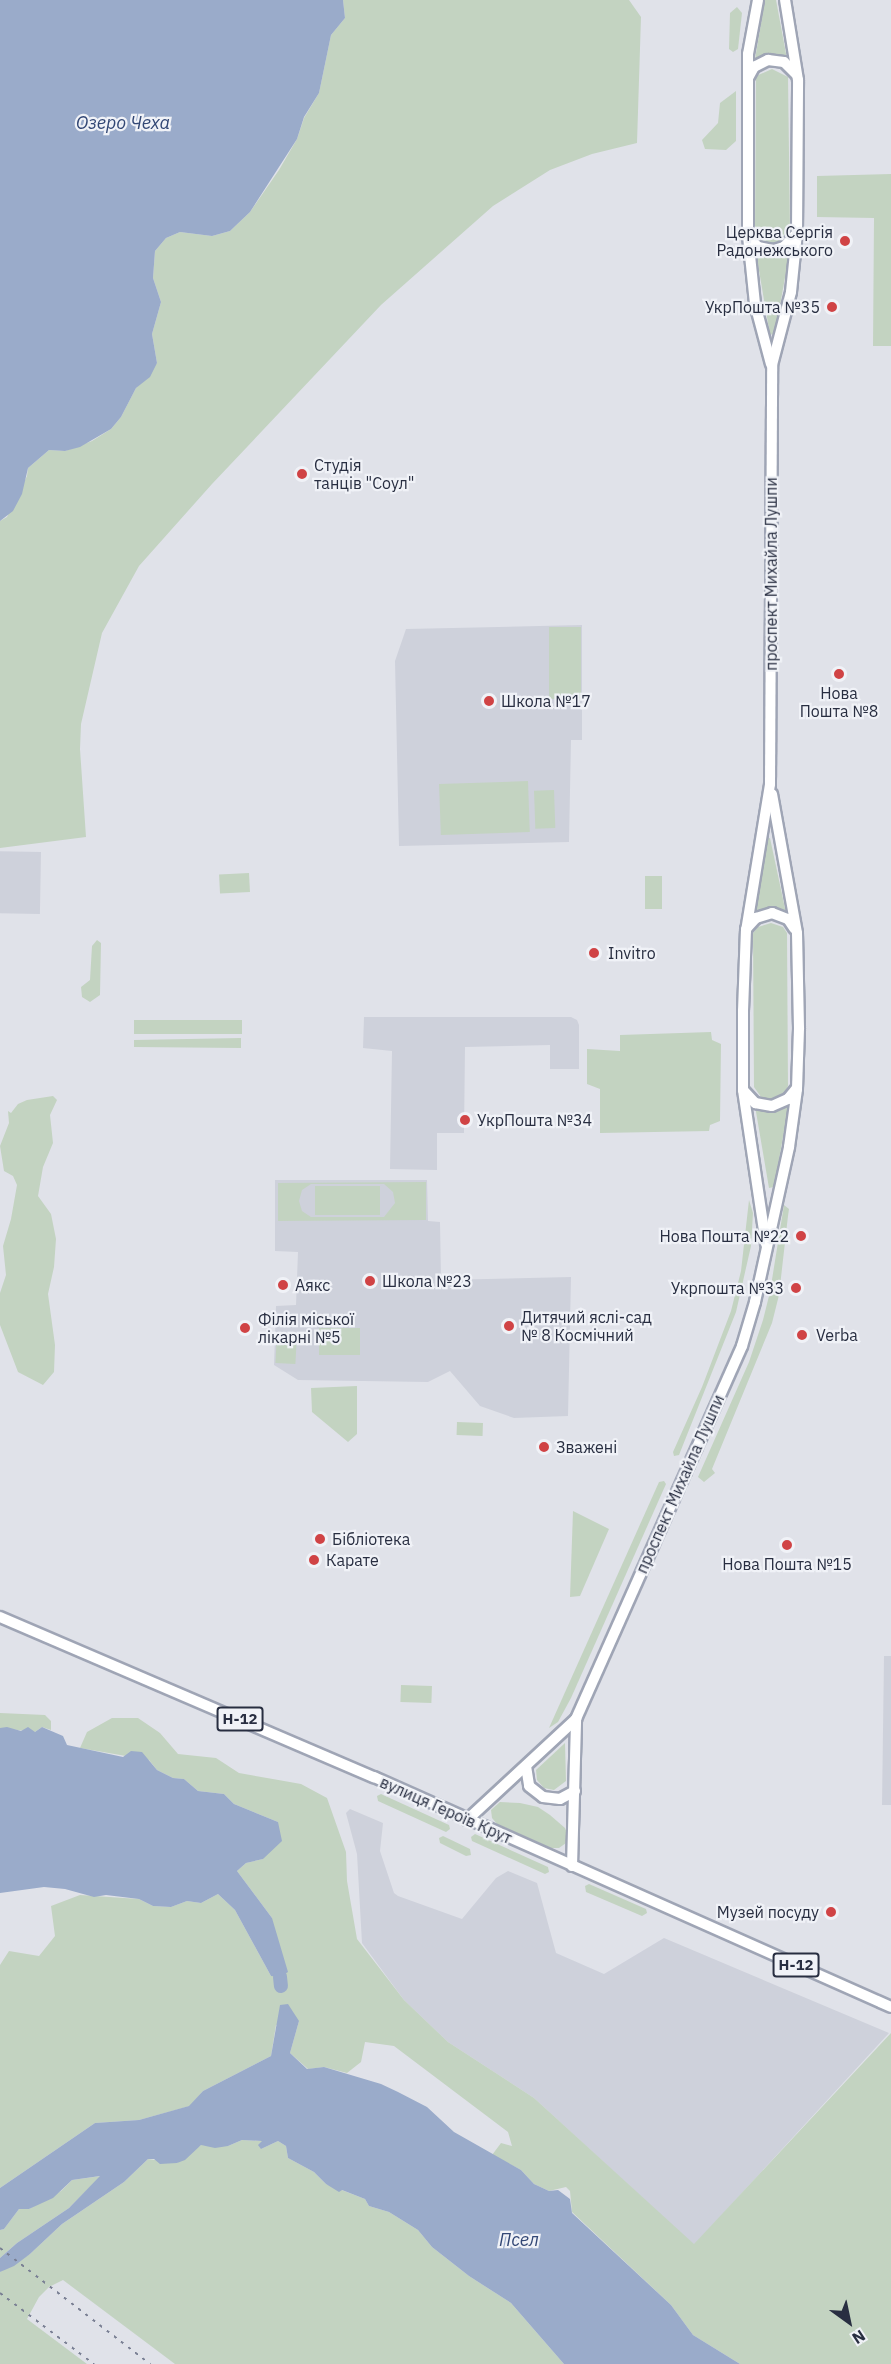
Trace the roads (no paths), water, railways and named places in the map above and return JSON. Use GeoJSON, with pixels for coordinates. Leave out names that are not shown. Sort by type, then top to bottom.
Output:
{"type":"FeatureCollection","features":[{"type":"Feature","properties":{"kind":"main road","name":"проспект Михайла Лушпи"},"geometry":{"type":"LineString","coordinates":[[758,0],[748,54],[748,236],[754,304],[772,365]]}},
{"type":"Feature","properties":{"kind":"main road","name":"проспект Михайла Лушпи"},"geometry":{"type":"LineString","coordinates":[[766,1244],[743,1090],[746,931],[770,784],[772,365],[790,292],[797,233],[798,80],[785,0]]}},
{"type":"Feature","properties":{"kind":"main road"},"geometry":{"type":"LineString","coordinates":[[747,82],[754,68],[760,63],[776,60],[790,66],[798,80]]}},
{"type":"Feature","properties":{"kind":"main road"},"geometry":{"type":"LineString","coordinates":[[748,236],[758,247],[774,250],[784,247],[797,233]]}},
{"type":"Feature","properties":{"kind":"main road","name":"проспект Михайла Лушпи"},"geometry":{"type":"LineString","coordinates":[[467,1820],[576,1719],[742,1346],[755,1302],[789,1147],[796,1089],[799,1028],[796,933],[770,784]]}},
{"type":"Feature","properties":{"kind":"main road"},"geometry":{"type":"LineString","coordinates":[[746,931],[756,918],[772,914],[788,919],[796,933]]}},
{"type":"Feature","properties":{"kind":"main road"},"geometry":{"type":"LineString","coordinates":[[743,1090],[755,1103],[772,1106],[788,1099],[796,1089]]}},
{"type":"Feature","properties":{"kind":"main road","name":"вулиця Героїв Крут"},"geometry":{"type":"LineString","coordinates":[[0,1617],[891,2007]]}},
{"type":"Feature","properties":{"kind":"main road","name":"проспект Михайла Лушпи"},"geometry":{"type":"LineString","coordinates":[[572,1866],[576,1719]]}},
{"type":"Feature","properties":{"kind":"main road"},"geometry":{"type":"LineString","coordinates":[[526,1766],[529,1786],[543,1797],[560,1799],[575,1791]]}},
{"type":"Feature","properties":{"kind":"water","name":"Озеро Чеха"},"geometry":{"type":"Polygon","coordinates":[[[0,0],[343,0],[345,18],[331,35],[319,93],[304,117],[297,139],[250,212],[230,231],[212,236],[180,232],[166,238],[155,251],[153,278],[161,302],[152,334],[157,363],[150,377],[136,388],[121,417],[111,429],[80,447],[65,451],[49,450],[28,468],[22,494],[13,511],[0,521],[0,0]]]}},
{"type":"Feature","properties":{"kind":"water"},"geometry":{"type":"Polygon","coordinates":[[[7,1727],[21,1731],[28,1727],[35,1732],[42,1727],[63,1736],[67,1745],[123,1757],[131,1751],[142,1752],[157,1770],[173,1778],[184,1779],[198,1791],[224,1794],[234,1804],[278,1822],[282,1841],[263,1859],[246,1863],[237,1871],[272,1918],[288,1972],[280,1977],[271,1976],[235,1910],[218,1894],[201,1903],[187,1901],[171,1907],[153,1906],[139,1899],[106,1895],[94,1897],[65,1889],[44,1887],[0,1893],[0,1728],[7,1727]]]}},
{"type":"Feature","properties":{"kind":"water","name":"Псел"},"geometry":{"type":"Polygon","coordinates":[[[288,2004],[299,2021],[290,2053],[307,2069],[324,2067],[381,2084],[398,2092],[427,2107],[454,2132],[521,2170],[534,2184],[549,2191],[558,2190],[570,2199],[572,2213],[671,2305],[693,2335],[740,2364],[564,2364],[511,2303],[469,2276],[432,2247],[418,2230],[389,2212],[369,2206],[365,2199],[342,2190],[339,2192],[326,2184],[314,2172],[288,2158],[286,2146],[278,2141],[261,2149],[258,2145],[262,2141],[242,2140],[215,2148],[201,2145],[185,2160],[177,2163],[160,2164],[154,2159],[148,2159],[124,2182],[62,2224],[30,2254],[14,2266],[0,2272],[0,2258],[17,2243],[69,2208],[100,2176],[72,2180],[53,2198],[29,2209],[19,2209],[4,2229],[0,2230],[0,2188],[95,2123],[139,2120],[189,2106],[203,2091],[271,2056],[280,2005],[288,2004]]]}},
{"type":"Feature","properties":{"kind":"waterway"},"geometry":{"type":"LineString","coordinates":[[280,1977],[281,1986]]}},
{"type":"Feature","properties":{"kind":"railway"},"geometry":{"type":"LineString","coordinates":[[0,2248],[150,2364]]}},
{"type":"Feature","properties":{"kind":"railway"},"geometry":{"type":"LineString","coordinates":[[0,2293],[94,2364]]}},
{"type":"Feature","properties":{"kind":"place","name":"Церква Сергія Радонежського"},"geometry":{"type":"Point","coordinates":[845,241]}},
{"type":"Feature","properties":{"kind":"place","name":"УкрПошта №35"},"geometry":{"type":"Point","coordinates":[832,307]}},
{"type":"Feature","properties":{"kind":"place","name":"Студія танців \"Соул\""},"geometry":{"type":"Point","coordinates":[302,474]}},
{"type":"Feature","properties":{"kind":"place","name":"Нова Пошта №8"},"geometry":{"type":"Point","coordinates":[839,674]}},
{"type":"Feature","properties":{"kind":"place","name":"Школа №17"},"geometry":{"type":"Point","coordinates":[489,701]}},
{"type":"Feature","properties":{"kind":"place","name":"Invitro"},"geometry":{"type":"Point","coordinates":[594,953]}},
{"type":"Feature","properties":{"kind":"place","name":"УкрПошта №34"},"geometry":{"type":"Point","coordinates":[465,1120]}},
{"type":"Feature","properties":{"kind":"place","name":"Нова Пошта №22"},"geometry":{"type":"Point","coordinates":[801,1236]}},
{"type":"Feature","properties":{"kind":"place","name":"Школа №23"},"geometry":{"type":"Point","coordinates":[370,1281]}},
{"type":"Feature","properties":{"kind":"place","name":"Аякс"},"geometry":{"type":"Point","coordinates":[283,1285]}},
{"type":"Feature","properties":{"kind":"place","name":"Укрпошта №33"},"geometry":{"type":"Point","coordinates":[796,1288]}},
{"type":"Feature","properties":{"kind":"place","name":"Дитячий яслі-сад № 8 Космічний"},"geometry":{"type":"Point","coordinates":[509,1326]}},
{"type":"Feature","properties":{"kind":"place","name":"Філія міської лікарні №5"},"geometry":{"type":"Point","coordinates":[245,1328]}},
{"type":"Feature","properties":{"kind":"place","name":"Verba"},"geometry":{"type":"Point","coordinates":[802,1335]}},
{"type":"Feature","properties":{"kind":"place","name":"Зважені"},"geometry":{"type":"Point","coordinates":[544,1447]}},
{"type":"Feature","properties":{"kind":"place","name":"Бібліотека"},"geometry":{"type":"Point","coordinates":[320,1539]}},
{"type":"Feature","properties":{"kind":"place","name":"Нова Пошта №15"},"geometry":{"type":"Point","coordinates":[787,1545]}},
{"type":"Feature","properties":{"kind":"place","name":"Карате"},"geometry":{"type":"Point","coordinates":[314,1560]}},
{"type":"Feature","properties":{"kind":"place","name":"Музей посуду"},"geometry":{"type":"Point","coordinates":[831,1912]}}]}
